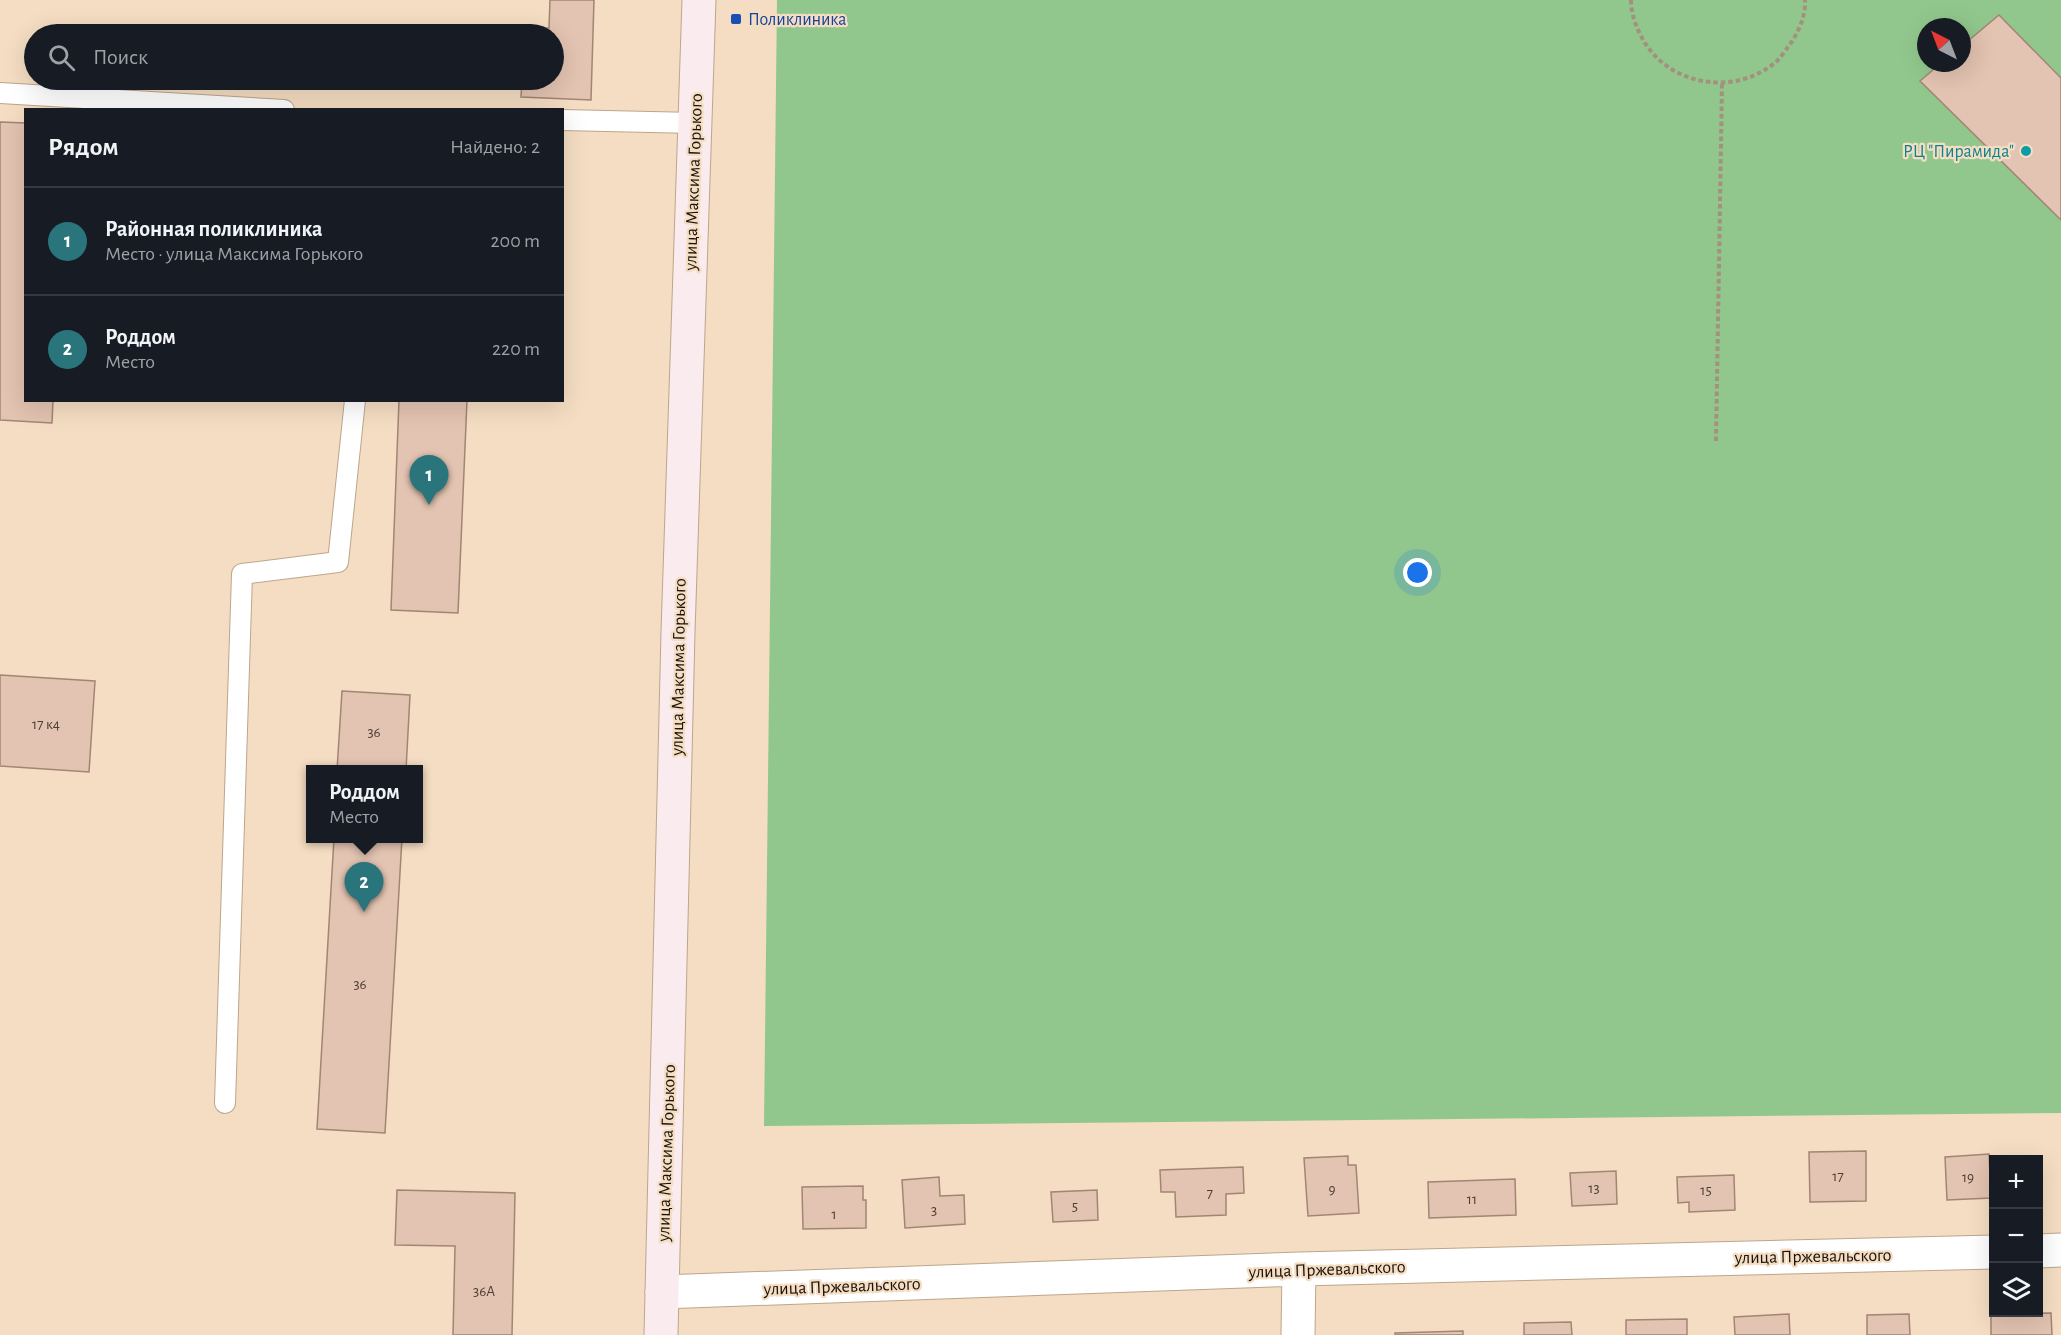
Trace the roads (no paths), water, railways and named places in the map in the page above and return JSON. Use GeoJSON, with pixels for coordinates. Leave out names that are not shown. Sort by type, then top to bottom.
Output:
{"type":"FeatureCollection","features":[{"type":"Feature","properties":{"kind":"street","name":"улица Максима Горького"},"geometry":{"type":"LineString","coordinates":[[661,1335],[678,632],[699,0]]}},
{"type":"Feature","properties":{"kind":"street"},"geometry":{"type":"LineString","coordinates":[[2043,1251],[2061,1250]]}},
{"type":"Feature","properties":{"kind":"street","name":"улица Пржевальского"},"geometry":{"type":"LineString","coordinates":[[662,1292],[1299,1269],[1989,1252]]}},
{"type":"Feature","properties":{"kind":"street"},"geometry":{"type":"LineString","coordinates":[[1298,1335],[1299,1269]]}},
{"type":"Feature","properties":{"kind":"lane"},"geometry":{"type":"LineString","coordinates":[[0,93],[251,108]]}},
{"type":"Feature","properties":{"kind":"lane"},"geometry":{"type":"LineString","coordinates":[[564,120],[695,123]]}},
{"type":"Feature","properties":{"kind":"lane"},"geometry":{"type":"LineString","coordinates":[[225,1103],[242,574],[338,562],[355,402]]}},
{"type":"Feature","properties":{"kind":"place","name":"Поликлиника"},"geometry":{"type":"Point","coordinates":[736,19]}},
{"type":"Feature","properties":{"kind":"place","name":"РЦ \"Пирамида\""},"geometry":{"type":"Point","coordinates":[2026,151]}},
{"type":"Feature","properties":{"kind":"place","name":"Районная поликлиника"},"geometry":{"type":"Point","coordinates":[429,505]}},
{"type":"Feature","properties":{"kind":"place","name":"Роддом"},"geometry":{"type":"Point","coordinates":[364,912]}}]}
